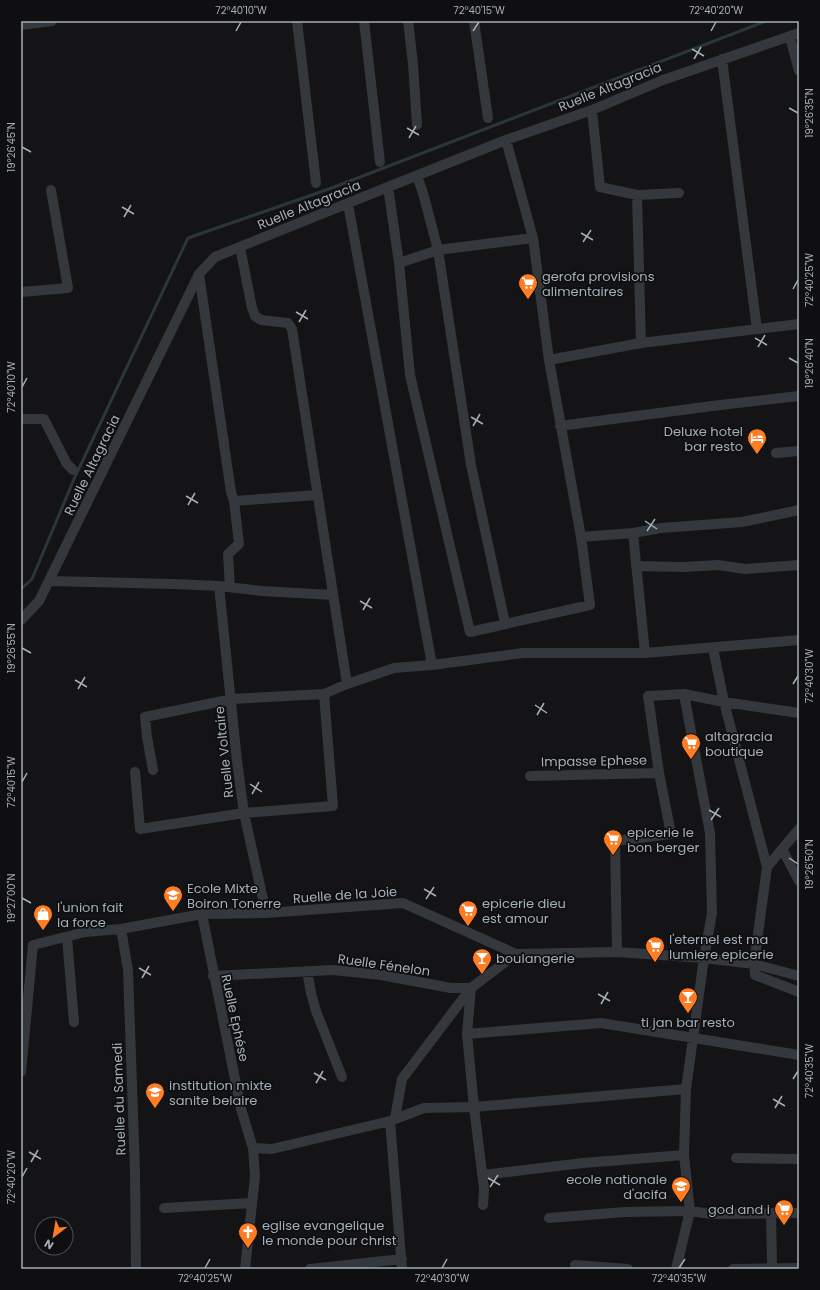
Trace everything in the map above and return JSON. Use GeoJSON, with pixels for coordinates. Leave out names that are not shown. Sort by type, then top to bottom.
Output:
{"type":"FeatureCollection","features":[{"type":"Feature","properties":{"kind":"street"},"geometry":{"type":"LineString","coordinates":[[21,25],[52,21]]}},
{"type":"Feature","properties":{"kind":"street"},"geometry":{"type":"LineString","coordinates":[[296,21],[316,183]]}},
{"type":"Feature","properties":{"kind":"street"},"geometry":{"type":"LineString","coordinates":[[364,21],[380,162]]}},
{"type":"Feature","properties":{"kind":"street"},"geometry":{"type":"LineString","coordinates":[[408,21],[413,64],[417,125]]}},
{"type":"Feature","properties":{"kind":"street"},"geometry":{"type":"LineString","coordinates":[[474,21],[488,118]]}},
{"type":"Feature","properties":{"kind":"street"},"geometry":{"type":"LineString","coordinates":[[794,35],[799,71]]}},
{"type":"Feature","properties":{"kind":"street","name":"Ruelle Altagracia"},"geometry":{"type":"LineString","coordinates":[[21,620],[39,601],[50,581],[200,274],[215,257],[506,140],[592,110],[662,80],[794,35]]}},
{"type":"Feature","properties":{"kind":"street"},"geometry":{"type":"LineString","coordinates":[[722,59],[758,329]]}},
{"type":"Feature","properties":{"kind":"street"},"geometry":{"type":"LineString","coordinates":[[592,110],[600,187],[637,195],[679,193]]}},
{"type":"Feature","properties":{"kind":"street"},"geometry":{"type":"LineString","coordinates":[[388,187],[399,263],[410,375],[470,632],[590,605],[581,537],[549,360],[533,238],[506,140]]}},
{"type":"Feature","properties":{"kind":"street"},"geometry":{"type":"LineString","coordinates":[[417,176],[438,250],[471,465],[505,623]]}},
{"type":"Feature","properties":{"kind":"street"},"geometry":{"type":"LineString","coordinates":[[21,292],[68,288],[51,190]]}},
{"type":"Feature","properties":{"kind":"street"},"geometry":{"type":"LineString","coordinates":[[637,195],[641,343]]}},
{"type":"Feature","properties":{"kind":"street"},"geometry":{"type":"LineString","coordinates":[[348,204],[432,665]]}},
{"type":"Feature","properties":{"kind":"street"},"geometry":{"type":"LineString","coordinates":[[399,263],[438,250],[533,238]]}},
{"type":"Feature","properties":{"kind":"street"},"geometry":{"type":"LineString","coordinates":[[240,247],[252,308],[255,316],[261,320],[288,324],[292,329],[347,684]]}},
{"type":"Feature","properties":{"kind":"street"},"geometry":{"type":"LineString","coordinates":[[200,274],[239,544],[228,554],[230,588]]}},
{"type":"Feature","properties":{"kind":"street"},"geometry":{"type":"LineString","coordinates":[[549,360],[641,343],[799,324]]}},
{"type":"Feature","properties":{"kind":"street"},"geometry":{"type":"LineString","coordinates":[[560,426],[799,396]]}},
{"type":"Feature","properties":{"kind":"street"},"geometry":{"type":"LineString","coordinates":[[21,419],[44,419],[67,464],[73,470]]}},
{"type":"Feature","properties":{"kind":"street"},"geometry":{"type":"LineString","coordinates":[[776,453],[799,451]]}},
{"type":"Feature","properties":{"kind":"street"},"geometry":{"type":"LineString","coordinates":[[234,501],[318,495]]}},
{"type":"Feature","properties":{"kind":"street"},"geometry":{"type":"LineString","coordinates":[[581,537],[633,533],[661,528],[742,522],[799,510]]}},
{"type":"Feature","properties":{"kind":"street"},"geometry":{"type":"LineString","coordinates":[[633,533],[645,653]]}},
{"type":"Feature","properties":{"kind":"street"},"geometry":{"type":"LineString","coordinates":[[636,566],[683,567],[718,565],[746,569],[799,565]]}},
{"type":"Feature","properties":{"kind":"street"},"geometry":{"type":"LineString","coordinates":[[50,581],[219,586],[262,591],[333,595]]}},
{"type":"Feature","properties":{"kind":"street","name":"Ruelle Voltaire"},"geometry":{"type":"LineString","coordinates":[[219,586],[244,813],[266,914]]}},
{"type":"Feature","properties":{"kind":"street"},"geometry":{"type":"LineString","coordinates":[[153,770],[145,717],[232,699],[324,694],[347,684],[394,668],[432,665],[523,653],[645,653],[799,640]]}},
{"type":"Feature","properties":{"kind":"street"},"geometry":{"type":"LineString","coordinates":[[713,648],[724,702],[767,867],[754,964],[755,975],[799,992]]}},
{"type":"Feature","properties":{"kind":"street"},"geometry":{"type":"LineString","coordinates":[[135,772],[140,829],[244,813],[333,806],[324,694]]}},
{"type":"Feature","properties":{"kind":"street"},"geometry":{"type":"LineString","coordinates":[[676,1269],[690,1211],[684,1155],[686,1089],[704,958],[712,913],[710,833],[684,694]]}},
{"type":"Feature","properties":{"kind":"street"},"geometry":{"type":"LineString","coordinates":[[617,952],[615,840],[671,834],[659,773],[648,696],[684,694],[724,702],[799,713]]}},
{"type":"Feature","properties":{"kind":"street","name":"Impasse Ephese"},"geometry":{"type":"LineString","coordinates":[[530,776],[659,773]]}},
{"type":"Feature","properties":{"kind":"street"},"geometry":{"type":"LineString","coordinates":[[767,867],[799,829]]}},
{"type":"Feature","properties":{"kind":"street"},"geometry":{"type":"LineString","coordinates":[[782,849],[799,881]]}},
{"type":"Feature","properties":{"kind":"street","name":"Ruelle de la Joie"},"geometry":{"type":"LineString","coordinates":[[21,1072],[33,945],[85,932],[120,929],[202,914],[266,914],[403,903],[516,954],[617,952],[704,958],[754,964],[799,976]]}},
{"type":"Feature","properties":{"kind":"street","name":"Ruelle Ephése"},"geometry":{"type":"LineString","coordinates":[[202,914],[213,976],[241,1109],[253,1148],[255,1176],[245,1269]]}},
{"type":"Feature","properties":{"kind":"street","name":"Ruelle du Samedi"},"geometry":{"type":"LineString","coordinates":[[120,929],[128,970],[135,1171],[136,1269]]}},
{"type":"Feature","properties":{"kind":"street"},"geometry":{"type":"LineString","coordinates":[[67,936],[74,1022]]}},
{"type":"Feature","properties":{"kind":"street"},"geometry":{"type":"LineString","coordinates":[[310,1269],[402,1264],[392,1120],[402,1079],[471,988],[516,954]]}},
{"type":"Feature","properties":{"kind":"street","name":"Ruelle Fénelon"},"geometry":{"type":"LineString","coordinates":[[213,976],[333,970],[374,974],[451,988],[471,988]]}},
{"type":"Feature","properties":{"kind":"street"},"geometry":{"type":"LineString","coordinates":[[307,971],[316,1011],[342,1077]]}},
{"type":"Feature","properties":{"kind":"street"},"geometry":{"type":"LineString","coordinates":[[471,988],[467,1034],[482,1175],[483,1205]]}},
{"type":"Feature","properties":{"kind":"street"},"geometry":{"type":"LineString","coordinates":[[467,1034],[601,1023],[799,1055]]}},
{"type":"Feature","properties":{"kind":"street"},"geometry":{"type":"LineString","coordinates":[[253,1148],[272,1149],[392,1120],[424,1108],[474,1107],[686,1089]]}},
{"type":"Feature","properties":{"kind":"street"},"geometry":{"type":"LineString","coordinates":[[482,1175],[583,1163],[684,1155]]}},
{"type":"Feature","properties":{"kind":"street"},"geometry":{"type":"LineString","coordinates":[[736,1158],[799,1159]]}},
{"type":"Feature","properties":{"kind":"street"},"geometry":{"type":"LineString","coordinates":[[164,1208],[252,1203]]}},
{"type":"Feature","properties":{"kind":"street"},"geometry":{"type":"LineString","coordinates":[[549,1218],[625,1212],[690,1211],[711,1214],[799,1213]]}},
{"type":"Feature","properties":{"kind":"street"},"geometry":{"type":"LineString","coordinates":[[771,1213],[772,1268]]}},
{"type":"Feature","properties":{"kind":"street"},"geometry":{"type":"LineString","coordinates":[[575,1265],[628,1269]]}},
{"type":"Feature","properties":{"kind":"street"},"geometry":{"type":"LineString","coordinates":[[732,1269],[799,1268]]}},
{"type":"Feature","properties":{"kind":"waterway"},"geometry":{"type":"LineString","coordinates":[[21,589],[32,579],[74,479],[188,238],[329,189],[766,21]]}},
{"type":"Feature","properties":{"kind":"place","name":"gerofa provisions alimentaires"},"geometry":{"type":"Point","coordinates":[528,300]}},
{"type":"Feature","properties":{"kind":"place","name":"Deluxe hotel bar resto"},"geometry":{"type":"Point","coordinates":[757,455]}},
{"type":"Feature","properties":{"kind":"place","name":"altagracia boutique"},"geometry":{"type":"Point","coordinates":[691,760]}},
{"type":"Feature","properties":{"kind":"place","name":"epicerie le bon berger"},"geometry":{"type":"Point","coordinates":[613,856]}},
{"type":"Feature","properties":{"kind":"place","name":"Ecole Mixte Boiron Tonerre"},"geometry":{"type":"Point","coordinates":[173,912]}},
{"type":"Feature","properties":{"kind":"place","name":"epicerie dieu est amour"},"geometry":{"type":"Point","coordinates":[468,927]}},
{"type":"Feature","properties":{"kind":"place","name":"l'union fait la force"},"geometry":{"type":"Point","coordinates":[43,931]}},
{"type":"Feature","properties":{"kind":"place","name":"l'eternel est ma lumiere epicerie"},"geometry":{"type":"Point","coordinates":[655,963]}},
{"type":"Feature","properties":{"kind":"place","name":"boulangerie"},"geometry":{"type":"Point","coordinates":[482,975]}},
{"type":"Feature","properties":{"kind":"place","name":"ti jan bar resto"},"geometry":{"type":"Point","coordinates":[688,1014]}},
{"type":"Feature","properties":{"kind":"place","name":"institution mixte sanite belaire"},"geometry":{"type":"Point","coordinates":[155,1109]}},
{"type":"Feature","properties":{"kind":"place","name":"ecole nationale d'acifa"},"geometry":{"type":"Point","coordinates":[681,1203]}},
{"type":"Feature","properties":{"kind":"place","name":"god and i"},"geometry":{"type":"Point","coordinates":[784,1226]}},
{"type":"Feature","properties":{"kind":"place","name":"eglise evangelique le monde pour christ"},"geometry":{"type":"Point","coordinates":[248,1249]}}]}
